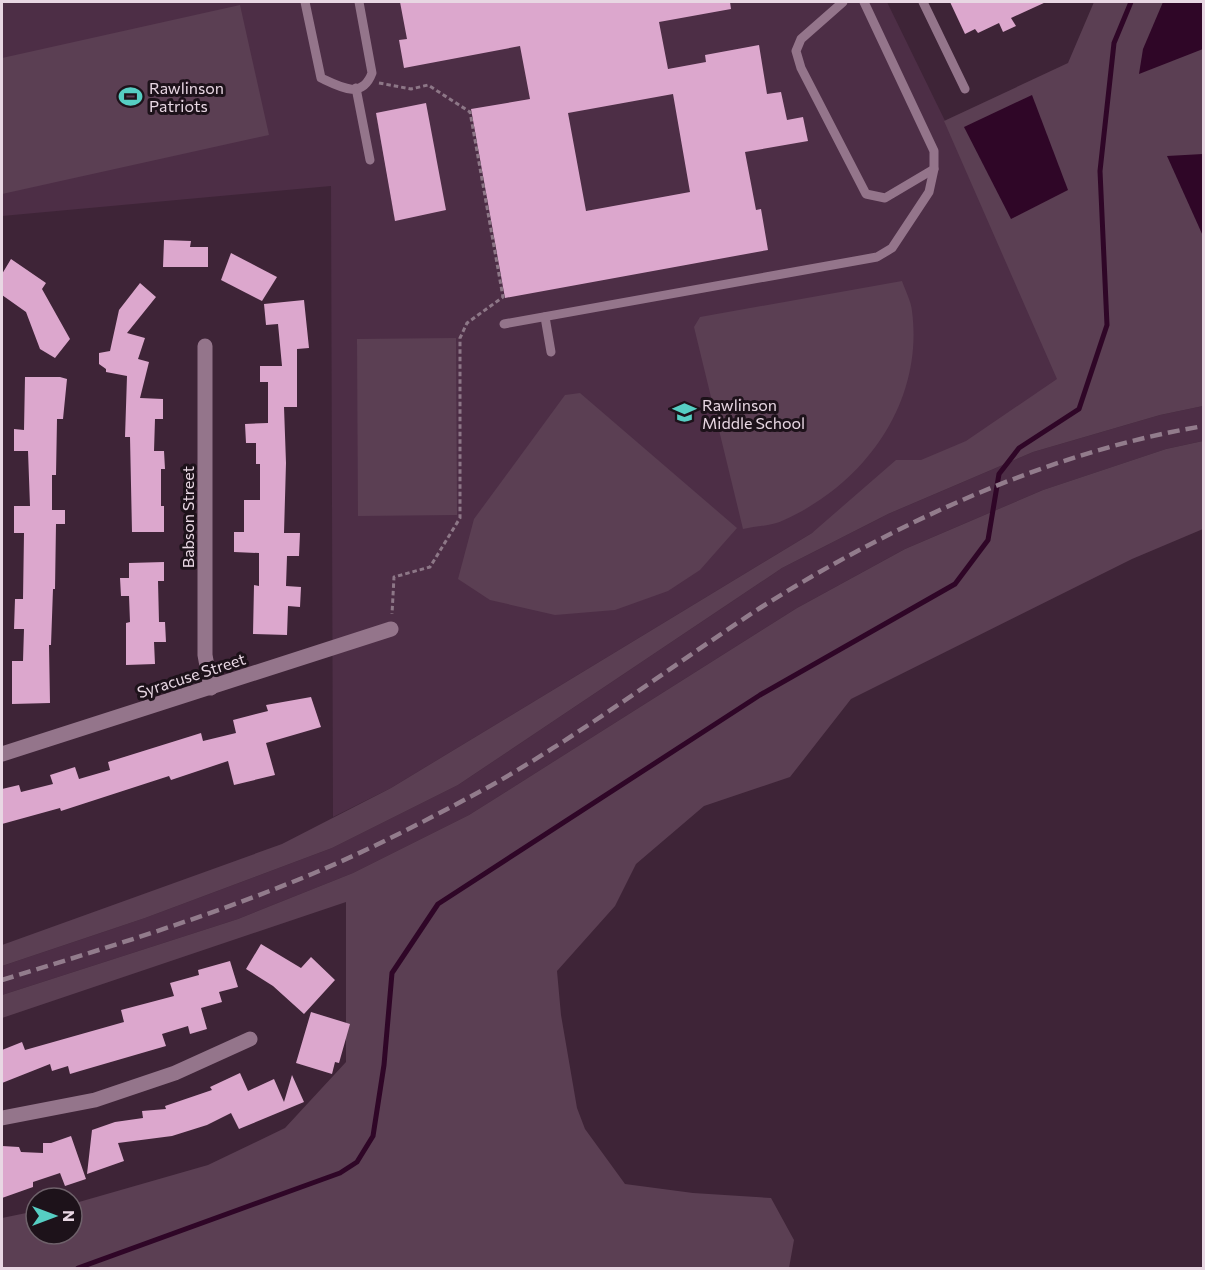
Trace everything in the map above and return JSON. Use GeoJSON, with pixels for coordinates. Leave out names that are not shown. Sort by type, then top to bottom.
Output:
{"type":"FeatureCollection","features":[{"type":"Feature","properties":{"kind":"street","name":"Babson Street"},"geometry":{"type":"LineString","coordinates":[[206,346],[205,655],[211,688]]}},
{"type":"Feature","properties":{"kind":"street","name":"Syracuse Street"},"geometry":{"type":"LineString","coordinates":[[2,754],[391,629]]}},
{"type":"Feature","properties":{"kind":"street"},"geometry":{"type":"LineString","coordinates":[[2,1118],[95,1100],[175,1073],[250,1039]]}},
{"type":"Feature","properties":{"kind":"lane"},"geometry":{"type":"LineString","coordinates":[[305,2],[321,78],[348,89],[361,88],[369,82],[372,73],[359,2]]}},
{"type":"Feature","properties":{"kind":"lane"},"geometry":{"type":"LineString","coordinates":[[843,2],[801,39],[796,51],[801,68],[866,194],[885,198],[934,169]]}},
{"type":"Feature","properties":{"kind":"lane"},"geometry":{"type":"LineString","coordinates":[[504,324],[877,257],[892,248],[929,192],[934,169],[934,151],[864,2]]}},
{"type":"Feature","properties":{"kind":"lane"},"geometry":{"type":"LineString","coordinates":[[923,2],[965,89]]}},
{"type":"Feature","properties":{"kind":"lane"},"geometry":{"type":"LineString","coordinates":[[356,88],[370,160]]}},
{"type":"Feature","properties":{"kind":"lane"},"geometry":{"type":"LineString","coordinates":[[545,317],[551,352]]}},
{"type":"Feature","properties":{"kind":"path"},"geometry":{"type":"LineString","coordinates":[[369,82],[411,89],[428,85],[470,112],[503,297],[467,323],[460,338],[460,518],[430,567],[394,577],[391,629]]}},
{"type":"Feature","properties":{"kind":"shaded area","name":"Rawlinson Middle School"},"geometry":{"type":"Polygon","coordinates":[[[2,2],[887,2],[1077,391],[812,533],[391,788],[333,817],[331,186],[2,216],[2,2]]]}},
{"type":"Feature","properties":{"kind":"shaded area"},"geometry":{"type":"Polygon","coordinates":[[[1094,2],[1203,2],[1203,406],[1160,415],[1033,452],[888,514],[782,568],[458,785],[332,848],[145,918],[2,966],[2,945],[282,844],[391,788],[812,533],[896,460],[921,460],[966,441],[1057,379],[944,121],[1068,63],[1094,2]]]}},
{"type":"Feature","properties":{"kind":"shaded area"},"geometry":{"type":"Polygon","coordinates":[[[1163,2],[1203,2],[1203,49],[1139,74],[1143,49],[1163,2]]]}},
{"type":"Feature","properties":{"kind":"shaded area","name":"Rawlinson Patriots"},"geometry":{"type":"Polygon","coordinates":[[[240,5],[269,135],[2,194],[2,58],[240,5]]]}},
{"type":"Feature","properties":{"kind":"shaded area"},"geometry":{"type":"Polygon","coordinates":[[[1032,95],[1068,190],[1011,219],[964,127],[1032,95]]]}},
{"type":"Feature","properties":{"kind":"shaded area"},"geometry":{"type":"Polygon","coordinates":[[[1204,154],[1203,236],[1167,156],[1204,154]]]}},
{"type":"Feature","properties":{"kind":"shaded area"},"geometry":{"type":"Polygon","coordinates":[[[902,281],[911,307],[913,345],[908,377],[898,408],[883,436],[863,462],[840,485],[813,504],[779,522],[743,529],[694,327],[700,317],[902,281]]]}},
{"type":"Feature","properties":{"kind":"shaded area"},"geometry":{"type":"Polygon","coordinates":[[[456,338],[457,515],[358,516],[357,339],[456,338]]]}},
{"type":"Feature","properties":{"kind":"shaded area"},"geometry":{"type":"Polygon","coordinates":[[[580,393],[737,528],[700,570],[668,591],[615,610],[555,615],[490,600],[458,579],[474,519],[565,395],[580,393]]]}},
{"type":"Feature","properties":{"kind":"shaded area"},"geometry":{"type":"Polygon","coordinates":[[[1203,406],[1203,441],[1166,449],[1043,490],[905,549],[797,608],[469,815],[353,873],[238,919],[2,995],[2,966],[145,918],[332,848],[458,785],[782,568],[888,514],[1033,452],[1160,415],[1203,406]]]}},
{"type":"Feature","properties":{"kind":"shaded area"},"geometry":{"type":"Polygon","coordinates":[[[1203,441],[1203,529],[1132,559],[851,699],[790,777],[704,806],[636,864],[615,906],[557,971],[561,1015],[577,1108],[585,1129],[625,1184],[693,1193],[771,1198],[794,1240],[789,1268],[2,1268],[2,1218],[24,1213],[24,1246],[84,1246],[84,1201],[208,1165],[285,1128],[346,1062],[346,902],[2,1018],[2,995],[238,919],[353,873],[469,815],[797,608],[905,549],[1043,490],[1166,449],[1203,441]]]}},
{"type":"Feature","properties":{"kind":"building"},"geometry":{"type":"Polygon","coordinates":[[[400,2],[730,2],[731,9],[659,22],[668,69],[706,62],[705,55],[759,45],[767,94],[781,92],[787,120],[803,117],[808,141],[745,152],[756,210],[761,209],[768,250],[505,298],[471,109],[530,99],[520,46],[404,68],[399,40],[407,39],[400,2]],[[673,94],[568,113],[586,211],[690,192],[673,94]]]}},
{"type":"Feature","properties":{"kind":"building"},"geometry":{"type":"Polygon","coordinates":[[[950,2],[1046,2],[1011,18],[1016,26],[1003,32],[999,23],[978,33],[975,29],[965,34],[950,2]]]}},
{"type":"Feature","properties":{"kind":"building"},"geometry":{"type":"Polygon","coordinates":[[[426,103],[446,210],[395,221],[376,113],[426,103]]]}},
{"type":"Feature","properties":{"kind":"building"},"geometry":{"type":"Polygon","coordinates":[[[164,240],[191,241],[190,247],[208,247],[208,267],[163,267],[164,240]]]}},
{"type":"Feature","properties":{"kind":"building"},"geometry":{"type":"Polygon","coordinates":[[[231,253],[277,277],[262,301],[221,280],[231,253]]]}},
{"type":"Feature","properties":{"kind":"building"},"geometry":{"type":"Polygon","coordinates":[[[11,259],[46,283],[42,289],[70,339],[55,358],[40,349],[26,312],[2,295],[2,274],[11,259]]]}},
{"type":"Feature","properties":{"kind":"building"},"geometry":{"type":"Polygon","coordinates":[[[140,283],[156,297],[127,333],[145,338],[138,359],[149,362],[140,398],[163,399],[163,419],[155,419],[154,451],[164,451],[165,469],[161,469],[161,506],[164,506],[164,532],[132,532],[130,437],[125,437],[127,376],[106,372],[106,369],[99,364],[99,353],[110,351],[119,310],[140,283]]]}},
{"type":"Feature","properties":{"kind":"building"},"geometry":{"type":"Polygon","coordinates":[[[304,300],[309,348],[297,349],[297,407],[284,407],[286,463],[284,533],[300,533],[299,556],[287,556],[286,586],[301,587],[300,607],[288,606],[287,635],[253,634],[254,585],[259,586],[259,553],[234,552],[234,532],[244,532],[244,500],[260,500],[260,464],[256,464],[256,443],[246,443],[245,424],[268,423],[268,382],[260,382],[260,366],[282,366],[278,324],[266,325],[264,304],[304,300]]]}},
{"type":"Feature","properties":{"kind":"building"},"geometry":{"type":"Polygon","coordinates":[[[25,377],[67,379],[63,419],[57,419],[56,475],[52,475],[52,510],[65,510],[65,524],[56,524],[55,589],[53,589],[51,645],[49,645],[50,703],[12,704],[12,661],[23,661],[24,629],[14,629],[15,599],[23,599],[24,533],[14,533],[14,506],[30,506],[28,451],[14,451],[14,429],[24,430],[25,377]]]}},
{"type":"Feature","properties":{"kind":"building"},"geometry":{"type":"Polygon","coordinates":[[[164,562],[164,581],[158,581],[159,622],[165,622],[166,642],[154,642],[155,664],[126,665],[126,623],[130,622],[129,596],[121,596],[120,578],[129,578],[129,563],[164,562]]]}},
{"type":"Feature","properties":{"kind":"building"},"geometry":{"type":"Polygon","coordinates":[[[311,697],[321,727],[266,743],[275,775],[234,785],[228,761],[171,780],[169,776],[61,811],[60,808],[2,824],[2,789],[19,785],[21,792],[53,784],[50,775],[75,767],[79,779],[110,770],[108,762],[201,733],[203,741],[236,733],[233,720],[268,711],[266,705],[311,697]]]}},
{"type":"Feature","properties":{"kind":"building"},"geometry":{"type":"Polygon","coordinates":[[[261,944],[301,968],[311,957],[335,980],[304,1014],[273,986],[246,969],[261,944]]]}},
{"type":"Feature","properties":{"kind":"building"},"geometry":{"type":"Polygon","coordinates":[[[230,961],[238,987],[219,992],[222,1002],[201,1008],[207,1029],[190,1034],[188,1026],[162,1034],[166,1046],[70,1074],[68,1066],[52,1071],[50,1064],[2,1083],[2,1050],[22,1042],[25,1050],[124,1022],[121,1010],[174,996],[170,983],[199,975],[198,970],[230,961]]]}},
{"type":"Feature","properties":{"kind":"building"},"geometry":{"type":"Polygon","coordinates":[[[311,1012],[350,1024],[339,1063],[335,1062],[332,1074],[296,1063],[311,1012]]]}},
{"type":"Feature","properties":{"kind":"building"},"geometry":{"type":"Polygon","coordinates":[[[240,1073],[248,1091],[274,1079],[284,1102],[292,1075],[304,1102],[239,1129],[231,1113],[207,1125],[172,1136],[118,1143],[124,1161],[87,1174],[92,1130],[115,1122],[143,1118],[142,1111],[166,1109],[165,1106],[212,1090],[210,1087],[240,1073]]]}},
{"type":"Feature","properties":{"kind":"building"},"geometry":{"type":"Polygon","coordinates":[[[71,1136],[86,1179],[65,1186],[60,1173],[33,1182],[33,1186],[24,1186],[24,1190],[2,1198],[2,1146],[19,1147],[21,1152],[43,1153],[43,1143],[51,1143],[71,1136]]]}},
{"type":"Feature","properties":{"kind":"waterway"},"geometry":{"type":"LineString","coordinates":[[78,1268],[340,1173],[357,1162],[373,1136],[384,1065],[392,973],[438,904],[760,695],[955,584],[988,540],[999,474],[1019,448],[1079,409],[1107,325],[1100,171],[1114,43],[1131,2]]}},
{"type":"Feature","properties":{"kind":"railway"},"geometry":{"type":"LineString","coordinates":[[2,980],[197,918],[358,854],[448,809],[527,765],[760,608],[863,548],[973,495],[1030,473],[1088,453],[1204,426]]}},
{"type":"Feature","properties":{"kind":"place","name":"Rawlinson Patriots"},"geometry":{"type":"Point","coordinates":[131,96]}},
{"type":"Feature","properties":{"kind":"place","name":"Rawlinson Middle School"},"geometry":{"type":"Point","coordinates":[684,413]}}]}
